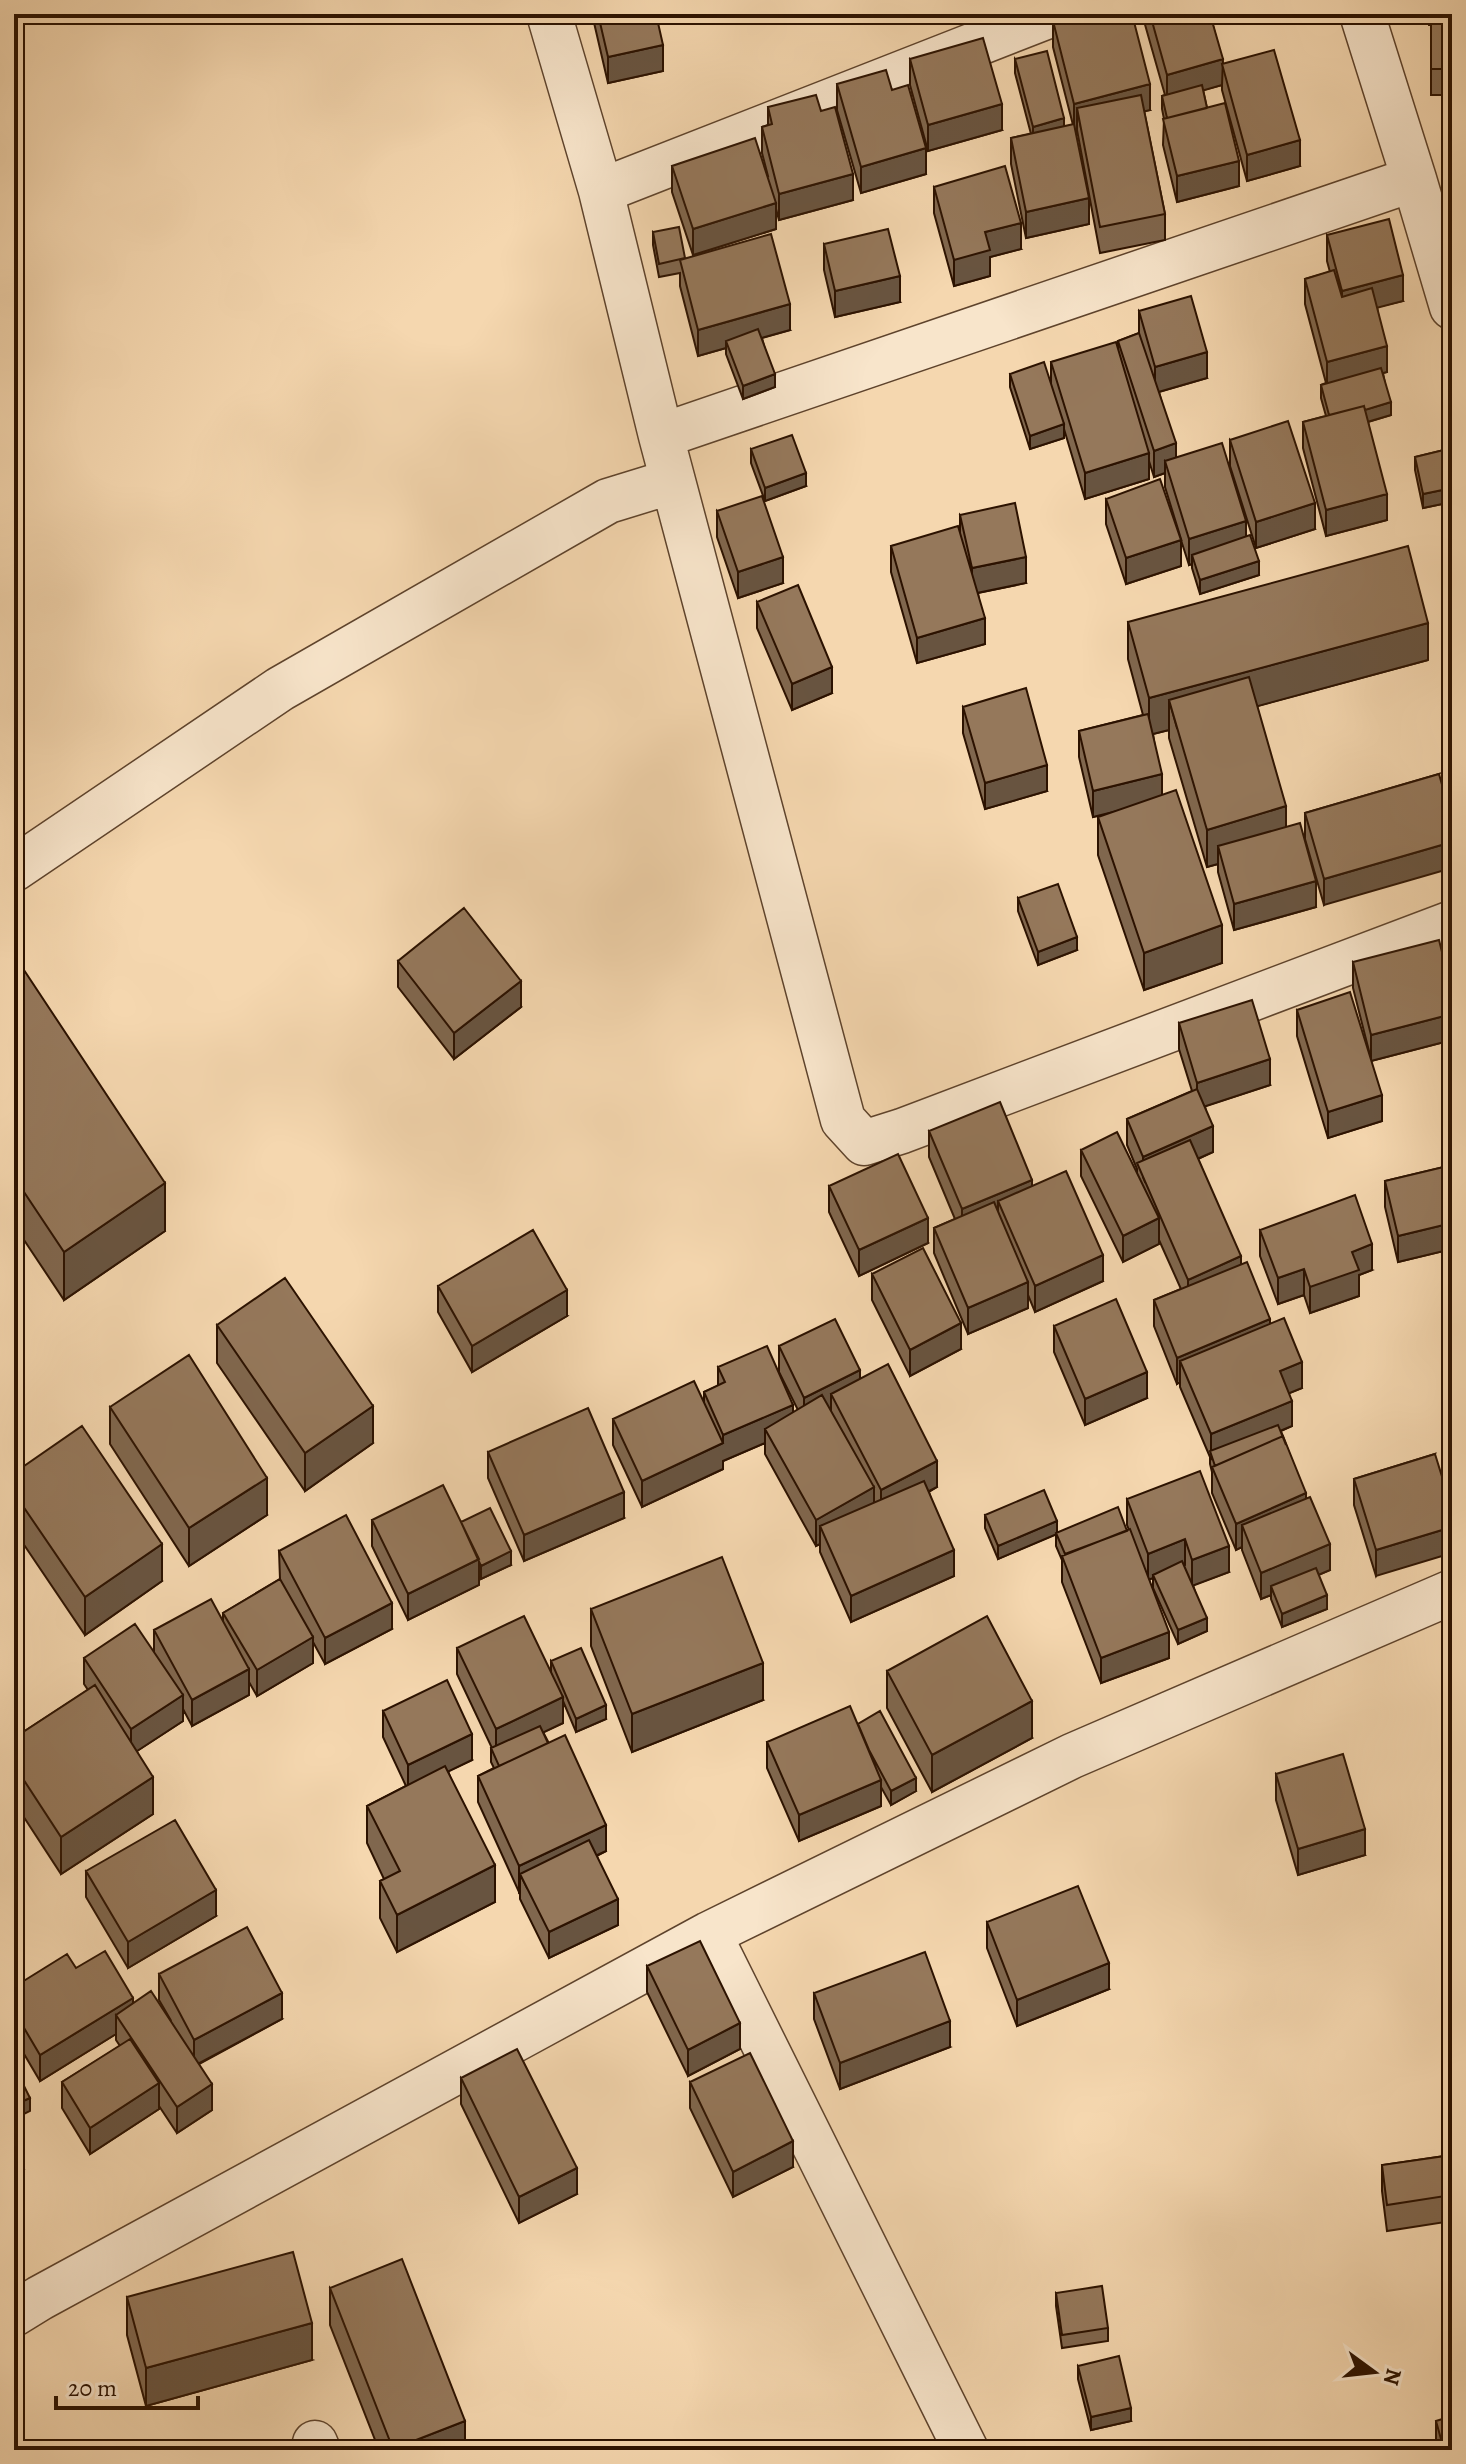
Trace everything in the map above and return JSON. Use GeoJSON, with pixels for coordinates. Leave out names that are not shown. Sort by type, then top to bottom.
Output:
{"type":"FeatureCollection","features":[{"type":"Feature","properties":{"kind":"street"},"geometry":{"type":"LineString","coordinates":[[549,14],[601,191],[661,436],[843,1120],[864,1143],[1452,923]]}},
{"type":"Feature","properties":{"kind":"street"},"geometry":{"type":"LineString","coordinates":[[601,191],[1053,14]]}},
{"type":"Feature","properties":{"kind":"street"},"geometry":{"type":"LineString","coordinates":[[1362,14],[1452,307]]}},
{"type":"Feature","properties":{"kind":"street"},"geometry":{"type":"LineString","coordinates":[[661,436],[1414,179]]}},
{"type":"Feature","properties":{"kind":"street"},"geometry":{"type":"LineString","coordinates":[[14,869],[280,689],[608,501],[673,481]]}},
{"type":"Feature","properties":{"kind":"street"},"geometry":{"type":"LineString","coordinates":[[14,2314],[709,1934],[1072,1756],[1452,1592]]}},
{"type":"Feature","properties":{"kind":"street"},"geometry":{"type":"LineString","coordinates":[[709,1934],[966,2450]]}},
{"type":"Feature","properties":{"kind":"building"},"geometry":{"type":"Polygon","coordinates":[[[598,14],[656,14],[663,45],[608,57],[598,14]]]}},
{"type":"Feature","properties":{"kind":"building"},"geometry":{"type":"Polygon","coordinates":[[[1082,14],[1132,14],[1150,84],[1074,104],[1053,21],[1082,14]]]}},
{"type":"Feature","properties":{"kind":"building"},"geometry":{"type":"Polygon","coordinates":[[[1150,14],[1210,14],[1223,59],[1167,75],[1150,14]]]}},
{"type":"Feature","properties":{"kind":"building"},"geometry":{"type":"Polygon","coordinates":[[[1431,14],[1452,14],[1452,69],[1431,69],[1431,14]]]}},
{"type":"Feature","properties":{"kind":"building"},"geometry":{"type":"Polygon","coordinates":[[[983,38],[1002,104],[928,125],[910,59],[983,38]]]}},
{"type":"Feature","properties":{"kind":"building"},"geometry":{"type":"Polygon","coordinates":[[[1274,50],[1300,140],[1247,155],[1222,64],[1274,50]]]}},
{"type":"Feature","properties":{"kind":"building"},"geometry":{"type":"Polygon","coordinates":[[[1047,51],[1064,118],[1033,127],[1015,59],[1047,51]]]}},
{"type":"Feature","properties":{"kind":"building"},"geometry":{"type":"Polygon","coordinates":[[[886,70],[892,90],[908,85],[926,148],[861,167],[837,84],[886,70]]]}},
{"type":"Feature","properties":{"kind":"building"},"geometry":{"type":"Polygon","coordinates":[[[1202,85],[1207,108],[1167,118],[1162,96],[1202,85]]]}},
{"type":"Feature","properties":{"kind":"building"},"geometry":{"type":"Polygon","coordinates":[[[816,95],[821,111],[835,107],[853,174],[779,194],[762,127],[772,124],[768,107],[816,95]]]}},
{"type":"Feature","properties":{"kind":"building"},"geometry":{"type":"Polygon","coordinates":[[[1141,95],[1165,214],[1100,227],[1077,108],[1141,95]]]}},
{"type":"Feature","properties":{"kind":"building"},"geometry":{"type":"Polygon","coordinates":[[[1225,103],[1239,161],[1177,176],[1163,119],[1225,103]]]}},
{"type":"Feature","properties":{"kind":"building"},"geometry":{"type":"Polygon","coordinates":[[[1074,124],[1089,198],[1026,212],[1011,138],[1074,124]]]}},
{"type":"Feature","properties":{"kind":"building"},"geometry":{"type":"Polygon","coordinates":[[[755,138],[776,203],[693,229],[672,166],[755,138]]]}},
{"type":"Feature","properties":{"kind":"building"},"geometry":{"type":"Polygon","coordinates":[[[1005,166],[1021,223],[985,232],[990,250],[954,260],[934,187],[1005,166]]]}},
{"type":"Feature","properties":{"kind":"building"},"geometry":{"type":"Polygon","coordinates":[[[1389,219],[1403,275],[1342,291],[1327,235],[1389,219]]]}},
{"type":"Feature","properties":{"kind":"building"},"geometry":{"type":"Polygon","coordinates":[[[679,227],[685,258],[659,264],[653,232],[679,227]]]}},
{"type":"Feature","properties":{"kind":"building"},"geometry":{"type":"Polygon","coordinates":[[[888,229],[900,276],[835,291],[824,244],[888,229]]]}},
{"type":"Feature","properties":{"kind":"building"},"geometry":{"type":"Polygon","coordinates":[[[771,234],[790,304],[698,330],[680,260],[771,234]]]}},
{"type":"Feature","properties":{"kind":"building"},"geometry":{"type":"Polygon","coordinates":[[[1334,270],[1342,297],[1372,288],[1387,346],[1327,362],[1305,279],[1334,270]]]}},
{"type":"Feature","properties":{"kind":"building"},"geometry":{"type":"Polygon","coordinates":[[[1191,296],[1207,352],[1155,367],[1139,311],[1191,296]]]}},
{"type":"Feature","properties":{"kind":"building"},"geometry":{"type":"Polygon","coordinates":[[[758,329],[775,374],[743,386],[726,341],[758,329]]]}},
{"type":"Feature","properties":{"kind":"building"},"geometry":{"type":"Polygon","coordinates":[[[1139,333],[1176,443],[1154,451],[1118,341],[1139,333]]]}},
{"type":"Feature","properties":{"kind":"building"},"geometry":{"type":"Polygon","coordinates":[[[1116,342],[1149,453],[1085,473],[1051,362],[1116,342]]]}},
{"type":"Feature","properties":{"kind":"building"},"geometry":{"type":"Polygon","coordinates":[[[1044,362],[1064,424],[1030,436],[1010,374],[1044,362]]]}},
{"type":"Feature","properties":{"kind":"building"},"geometry":{"type":"Polygon","coordinates":[[[1381,368],[1391,402],[1365,410],[1364,406],[1329,415],[1321,385],[1381,368]]]}},
{"type":"Feature","properties":{"kind":"building"},"geometry":{"type":"Polygon","coordinates":[[[1364,406],[1387,494],[1326,510],[1303,422],[1364,406]]]}},
{"type":"Feature","properties":{"kind":"building"},"geometry":{"type":"Polygon","coordinates":[[[1288,421],[1315,503],[1256,522],[1230,440],[1288,421]]]}},
{"type":"Feature","properties":{"kind":"building"},"geometry":{"type":"Polygon","coordinates":[[[792,435],[806,473],[765,488],[751,449],[792,435]]]}},
{"type":"Feature","properties":{"kind":"building"},"geometry":{"type":"Polygon","coordinates":[[[1222,443],[1246,521],[1189,539],[1165,461],[1222,443]]]}},
{"type":"Feature","properties":{"kind":"building"},"geometry":{"type":"Polygon","coordinates":[[[1452,448],[1452,488],[1423,494],[1415,457],[1452,448]]]}},
{"type":"Feature","properties":{"kind":"building"},"geometry":{"type":"Polygon","coordinates":[[[1160,479],[1181,540],[1126,558],[1106,499],[1160,479]]]}},
{"type":"Feature","properties":{"kind":"building"},"geometry":{"type":"Polygon","coordinates":[[[762,496],[783,557],[738,572],[717,511],[762,496]]]}},
{"type":"Feature","properties":{"kind":"building"},"geometry":{"type":"Polygon","coordinates":[[[1015,503],[1026,557],[972,568],[960,515],[1015,503]]]}},
{"type":"Feature","properties":{"kind":"building"},"geometry":{"type":"Polygon","coordinates":[[[958,526],[985,618],[917,638],[891,546],[958,526]]]}},
{"type":"Feature","properties":{"kind":"building"},"geometry":{"type":"Polygon","coordinates":[[[1250,535],[1259,561],[1200,580],[1192,555],[1250,535]]]}},
{"type":"Feature","properties":{"kind":"building"},"geometry":{"type":"Polygon","coordinates":[[[1408,546],[1428,623],[1149,698],[1128,622],[1408,546]]]}},
{"type":"Feature","properties":{"kind":"building"},"geometry":{"type":"Polygon","coordinates":[[[798,585],[832,667],[792,684],[757,602],[798,585]]]}},
{"type":"Feature","properties":{"kind":"building"},"geometry":{"type":"Polygon","coordinates":[[[1249,677],[1286,806],[1207,830],[1169,700],[1249,677]]]}},
{"type":"Feature","properties":{"kind":"building"},"geometry":{"type":"Polygon","coordinates":[[[1026,688],[1047,765],[985,783],[963,707],[1026,688]]]}},
{"type":"Feature","properties":{"kind":"building"},"geometry":{"type":"Polygon","coordinates":[[[1148,714],[1162,774],[1093,791],[1079,731],[1148,714]]]}},
{"type":"Feature","properties":{"kind":"building"},"geometry":{"type":"Polygon","coordinates":[[[1439,774],[1452,820],[1452,842],[1324,879],[1305,813],[1439,774]]]}},
{"type":"Feature","properties":{"kind":"building"},"geometry":{"type":"Polygon","coordinates":[[[1176,790],[1222,925],[1144,953],[1098,817],[1176,790]]]}},
{"type":"Feature","properties":{"kind":"building"},"geometry":{"type":"Polygon","coordinates":[[[1300,823],[1316,881],[1234,904],[1218,846],[1300,823]]]}},
{"type":"Feature","properties":{"kind":"building"},"geometry":{"type":"Polygon","coordinates":[[[1058,884],[1077,937],[1038,952],[1018,898],[1058,884]]]}},
{"type":"Feature","properties":{"kind":"building"},"geometry":{"type":"Polygon","coordinates":[[[464,908],[521,981],[454,1033],[398,961],[464,908]]]}},
{"type":"Feature","properties":{"kind":"building"},"geometry":{"type":"Polygon","coordinates":[[[1439,940],[1452,992],[1452,1014],[1371,1035],[1353,962],[1439,940]]]}},
{"type":"Feature","properties":{"kind":"building"},"geometry":{"type":"Polygon","coordinates":[[[14,955],[165,1183],[64,1252],[14,1177],[14,955]]]}},
{"type":"Feature","properties":{"kind":"building"},"geometry":{"type":"Polygon","coordinates":[[[1350,992],[1382,1095],[1328,1112],[1297,1010],[1350,992]]]}},
{"type":"Feature","properties":{"kind":"building"},"geometry":{"type":"Polygon","coordinates":[[[1252,1000],[1270,1059],[1197,1083],[1179,1023],[1252,1000]]]}},
{"type":"Feature","properties":{"kind":"building"},"geometry":{"type":"Polygon","coordinates":[[[1197,1089],[1213,1126],[1143,1157],[1127,1119],[1197,1089]]]}},
{"type":"Feature","properties":{"kind":"building"},"geometry":{"type":"Polygon","coordinates":[[[1000,1102],[1032,1180],[962,1209],[929,1131],[1000,1102]]]}},
{"type":"Feature","properties":{"kind":"building"},"geometry":{"type":"Polygon","coordinates":[[[1117,1132],[1159,1218],[1123,1236],[1081,1150],[1117,1132]]]}},
{"type":"Feature","properties":{"kind":"building"},"geometry":{"type":"Polygon","coordinates":[[[1190,1140],[1241,1256],[1188,1280],[1137,1163],[1190,1140]]]}},
{"type":"Feature","properties":{"kind":"building"},"geometry":{"type":"Polygon","coordinates":[[[898,1154],[928,1218],[859,1250],[829,1186],[898,1154]]]}},
{"type":"Feature","properties":{"kind":"building"},"geometry":{"type":"Polygon","coordinates":[[[1452,1165],[1452,1223],[1398,1236],[1385,1181],[1452,1165]]]}},
{"type":"Feature","properties":{"kind":"building"},"geometry":{"type":"Polygon","coordinates":[[[1066,1171],[1103,1255],[1035,1286],[998,1201],[1066,1171]]]}},
{"type":"Feature","properties":{"kind":"building"},"geometry":{"type":"Polygon","coordinates":[[[1355,1195],[1372,1244],[1352,1252],[1359,1270],[1310,1287],[1304,1269],[1278,1278],[1260,1230],[1355,1195]]]}},
{"type":"Feature","properties":{"kind":"building"},"geometry":{"type":"Polygon","coordinates":[[[994,1202],[1028,1282],[968,1308],[934,1228],[994,1202]]]}},
{"type":"Feature","properties":{"kind":"building"},"geometry":{"type":"Polygon","coordinates":[[[533,1230],[567,1290],[472,1346],[438,1286],[533,1230]]]}},
{"type":"Feature","properties":{"kind":"building"},"geometry":{"type":"Polygon","coordinates":[[[923,1248],[961,1323],[910,1350],[872,1274],[923,1248]]]}},
{"type":"Feature","properties":{"kind":"building"},"geometry":{"type":"Polygon","coordinates":[[[1247,1262],[1270,1319],[1177,1358],[1154,1300],[1247,1262]]]}},
{"type":"Feature","properties":{"kind":"building"},"geometry":{"type":"Polygon","coordinates":[[[285,1278],[373,1406],[305,1453],[217,1325],[285,1278]]]}},
{"type":"Feature","properties":{"kind":"building"},"geometry":{"type":"Polygon","coordinates":[[[1116,1299],[1147,1372],[1085,1399],[1054,1326],[1116,1299]]]}},
{"type":"Feature","properties":{"kind":"building"},"geometry":{"type":"Polygon","coordinates":[[[1284,1318],[1302,1362],[1280,1371],[1292,1401],[1211,1434],[1180,1361],[1284,1318]]]}},
{"type":"Feature","properties":{"kind":"building"},"geometry":{"type":"Polygon","coordinates":[[[835,1319],[860,1370],[804,1398],[779,1346],[835,1319]]]}},
{"type":"Feature","properties":{"kind":"building"},"geometry":{"type":"Polygon","coordinates":[[[767,1346],[793,1405],[723,1435],[704,1392],[725,1382],[718,1367],[767,1346]]]}},
{"type":"Feature","properties":{"kind":"building"},"geometry":{"type":"Polygon","coordinates":[[[189,1355],[267,1478],[189,1528],[110,1407],[189,1355]]]}},
{"type":"Feature","properties":{"kind":"building"},"geometry":{"type":"Polygon","coordinates":[[[888,1364],[937,1461],[881,1490],[831,1394],[888,1364]]]}},
{"type":"Feature","properties":{"kind":"building"},"geometry":{"type":"Polygon","coordinates":[[[694,1381],[723,1443],[642,1481],[613,1419],[694,1381]]]}},
{"type":"Feature","properties":{"kind":"building"},"geometry":{"type":"Polygon","coordinates":[[[822,1395],[874,1487],[816,1520],[765,1429],[822,1395]]]}},
{"type":"Feature","properties":{"kind":"building"},"geometry":{"type":"Polygon","coordinates":[[[588,1408],[624,1492],[524,1535],[488,1452],[588,1408]]]}},
{"type":"Feature","properties":{"kind":"building"},"geometry":{"type":"Polygon","coordinates":[[[1278,1425],[1282,1436],[1215,1466],[1210,1451],[1278,1425]]]}},
{"type":"Feature","properties":{"kind":"building"},"geometry":{"type":"Polygon","coordinates":[[[82,1426],[162,1544],[85,1597],[14,1493],[14,1473],[82,1426]]]}},
{"type":"Feature","properties":{"kind":"building"},"geometry":{"type":"Polygon","coordinates":[[[1283,1436],[1306,1493],[1236,1524],[1212,1467],[1283,1436]]]}},
{"type":"Feature","properties":{"kind":"building"},"geometry":{"type":"Polygon","coordinates":[[[1435,1454],[1452,1509],[1452,1527],[1376,1550],[1354,1479],[1435,1454]]]}},
{"type":"Feature","properties":{"kind":"building"},"geometry":{"type":"Polygon","coordinates":[[[1200,1471],[1229,1546],[1192,1560],[1185,1539],[1148,1554],[1127,1499],[1200,1471]]]}},
{"type":"Feature","properties":{"kind":"building"},"geometry":{"type":"Polygon","coordinates":[[[924,1481],[954,1550],[851,1596],[820,1526],[924,1481]]]}},
{"type":"Feature","properties":{"kind":"building"},"geometry":{"type":"Polygon","coordinates":[[[443,1485],[479,1559],[408,1594],[372,1520],[443,1485]]]}},
{"type":"Feature","properties":{"kind":"building"},"geometry":{"type":"Polygon","coordinates":[[[1044,1490],[1057,1521],[998,1546],[985,1515],[1044,1490]]]}},
{"type":"Feature","properties":{"kind":"building"},"geometry":{"type":"Polygon","coordinates":[[[1310,1497],[1330,1544],[1261,1573],[1242,1525],[1310,1497]]]}},
{"type":"Feature","properties":{"kind":"building"},"geometry":{"type":"Polygon","coordinates":[[[1118,1507],[1127,1531],[1065,1554],[1056,1533],[1118,1507]]]}},
{"type":"Feature","properties":{"kind":"building"},"geometry":{"type":"Polygon","coordinates":[[[490,1508],[511,1551],[481,1566],[461,1522],[490,1508]]]}},
{"type":"Feature","properties":{"kind":"building"},"geometry":{"type":"Polygon","coordinates":[[[346,1515],[392,1603],[325,1638],[279,1551],[346,1515]]]}},
{"type":"Feature","properties":{"kind":"building"},"geometry":{"type":"Polygon","coordinates":[[[1130,1529],[1169,1632],[1101,1658],[1062,1556],[1130,1529]]]}},
{"type":"Feature","properties":{"kind":"building"},"geometry":{"type":"Polygon","coordinates":[[[722,1557],[763,1663],[632,1714],[591,1609],[722,1557]]]}},
{"type":"Feature","properties":{"kind":"building"},"geometry":{"type":"Polygon","coordinates":[[[1182,1561],[1207,1618],[1178,1630],[1153,1575],[1182,1561]]]}},
{"type":"Feature","properties":{"kind":"building"},"geometry":{"type":"Polygon","coordinates":[[[1316,1568],[1327,1595],[1282,1614],[1271,1586],[1316,1568]]]}},
{"type":"Feature","properties":{"kind":"building"},"geometry":{"type":"Polygon","coordinates":[[[280,1579],[313,1637],[257,1670],[223,1613],[280,1579]]]}},
{"type":"Feature","properties":{"kind":"building"},"geometry":{"type":"Polygon","coordinates":[[[211,1599],[249,1669],[192,1700],[154,1630],[211,1599]]]}},
{"type":"Feature","properties":{"kind":"building"},"geometry":{"type":"Polygon","coordinates":[[[524,1616],[563,1697],[496,1729],[457,1648],[524,1616]]]}},
{"type":"Feature","properties":{"kind":"building"},"geometry":{"type":"Polygon","coordinates":[[[987,1616],[1032,1701],[932,1755],[887,1671],[987,1616]]]}},
{"type":"Feature","properties":{"kind":"building"},"geometry":{"type":"Polygon","coordinates":[[[135,1624],[183,1695],[131,1729],[84,1658],[135,1624]]]}},
{"type":"Feature","properties":{"kind":"building"},"geometry":{"type":"Polygon","coordinates":[[[581,1648],[606,1705],[576,1719],[551,1661],[581,1648]]]}},
{"type":"Feature","properties":{"kind":"building"},"geometry":{"type":"Polygon","coordinates":[[[447,1680],[472,1734],[408,1765],[383,1711],[447,1680]]]}},
{"type":"Feature","properties":{"kind":"building"},"geometry":{"type":"Polygon","coordinates":[[[95,1685],[153,1777],[61,1837],[14,1765],[14,1738],[95,1685]]]}},
{"type":"Feature","properties":{"kind":"building"},"geometry":{"type":"Polygon","coordinates":[[[850,1706],[881,1780],[799,1815],[767,1742],[850,1706]]]}},
{"type":"Feature","properties":{"kind":"building"},"geometry":{"type":"Polygon","coordinates":[[[880,1711],[916,1778],[891,1791],[858,1724],[880,1711]]]}},
{"type":"Feature","properties":{"kind":"building"},"geometry":{"type":"Polygon","coordinates":[[[540,1726],[548,1743],[499,1766],[491,1748],[540,1726]]]}},
{"type":"Feature","properties":{"kind":"building"},"geometry":{"type":"Polygon","coordinates":[[[565,1735],[606,1825],[519,1866],[478,1776],[565,1735]]]}},
{"type":"Feature","properties":{"kind":"building"},"geometry":{"type":"Polygon","coordinates":[[[1343,1754],[1365,1829],[1298,1849],[1276,1774],[1343,1754]]]}},
{"type":"Feature","properties":{"kind":"building"},"geometry":{"type":"Polygon","coordinates":[[[445,1766],[495,1865],[397,1915],[380,1881],[400,1871],[367,1806],[445,1766]]]}},
{"type":"Feature","properties":{"kind":"building"},"geometry":{"type":"Polygon","coordinates":[[[175,1820],[216,1890],[128,1942],[86,1871],[175,1820]]]}},
{"type":"Feature","properties":{"kind":"building"},"geometry":{"type":"Polygon","coordinates":[[[589,1840],[618,1899],[549,1932],[520,1874],[589,1840]]]}},
{"type":"Feature","properties":{"kind":"building"},"geometry":{"type":"Polygon","coordinates":[[[1078,1886],[1109,1963],[1017,2000],[987,1922],[1078,1886]]]}},
{"type":"Feature","properties":{"kind":"building"},"geometry":{"type":"Polygon","coordinates":[[[247,1927],[282,1993],[194,2040],[159,1974],[247,1927]]]}},
{"type":"Feature","properties":{"kind":"building"},"geometry":{"type":"Polygon","coordinates":[[[700,1941],[740,2023],[688,2050],[647,1966],[700,1941]]]}},
{"type":"Feature","properties":{"kind":"building"},"geometry":{"type":"Polygon","coordinates":[[[105,1951],[133,1998],[40,2055],[14,2011],[14,1987],[67,1954],[76,1968],[105,1951]]]}},
{"type":"Feature","properties":{"kind":"building"},"geometry":{"type":"Polygon","coordinates":[[[925,1952],[950,2021],[840,2063],[814,1993],[925,1952]]]}},
{"type":"Feature","properties":{"kind":"building"},"geometry":{"type":"Polygon","coordinates":[[[151,1991],[212,2084],[177,2107],[116,2015],[151,1991]]]}},
{"type":"Feature","properties":{"kind":"building"},"geometry":{"type":"Polygon","coordinates":[[[130,2039],[159,2083],[90,2128],[62,2082],[130,2039]]]}},
{"type":"Feature","properties":{"kind":"building"},"geometry":{"type":"Polygon","coordinates":[[[517,2049],[577,2168],[519,2197],[461,2078],[517,2049]]]}},
{"type":"Feature","properties":{"kind":"building"},"geometry":{"type":"Polygon","coordinates":[[[750,2053],[793,2141],[733,2172],[690,2082],[750,2053]]]}},
{"type":"Feature","properties":{"kind":"building"},"geometry":{"type":"Polygon","coordinates":[[[14,2068],[30,2098],[14,2105],[14,2068]]]}},
{"type":"Feature","properties":{"kind":"building"},"geometry":{"type":"Polygon","coordinates":[[[14,2151],[24,2169],[14,2174],[14,2151]]]}},
{"type":"Feature","properties":{"kind":"building"},"geometry":{"type":"Polygon","coordinates":[[[1452,2155],[1452,2195],[1387,2205],[1382,2165],[1452,2155]]]}},
{"type":"Feature","properties":{"kind":"building"},"geometry":{"type":"Polygon","coordinates":[[[293,2252],[312,2323],[146,2368],[127,2297],[293,2252]]]}},
{"type":"Feature","properties":{"kind":"building"},"geometry":{"type":"Polygon","coordinates":[[[402,2259],[465,2421],[393,2449],[330,2288],[402,2259]]]}},
{"type":"Feature","properties":{"kind":"building"},"geometry":{"type":"Polygon","coordinates":[[[1102,2286],[1108,2328],[1062,2335],[1056,2293],[1102,2286]]]}},
{"type":"Feature","properties":{"kind":"building"},"geometry":{"type":"Polygon","coordinates":[[[1119,2356],[1131,2408],[1091,2417],[1078,2366],[1119,2356]]]}},
{"type":"Feature","properties":{"kind":"building"},"geometry":{"type":"Polygon","coordinates":[[[1452,2416],[1452,2450],[1444,2450],[1436,2421],[1452,2416]]]}}]}
